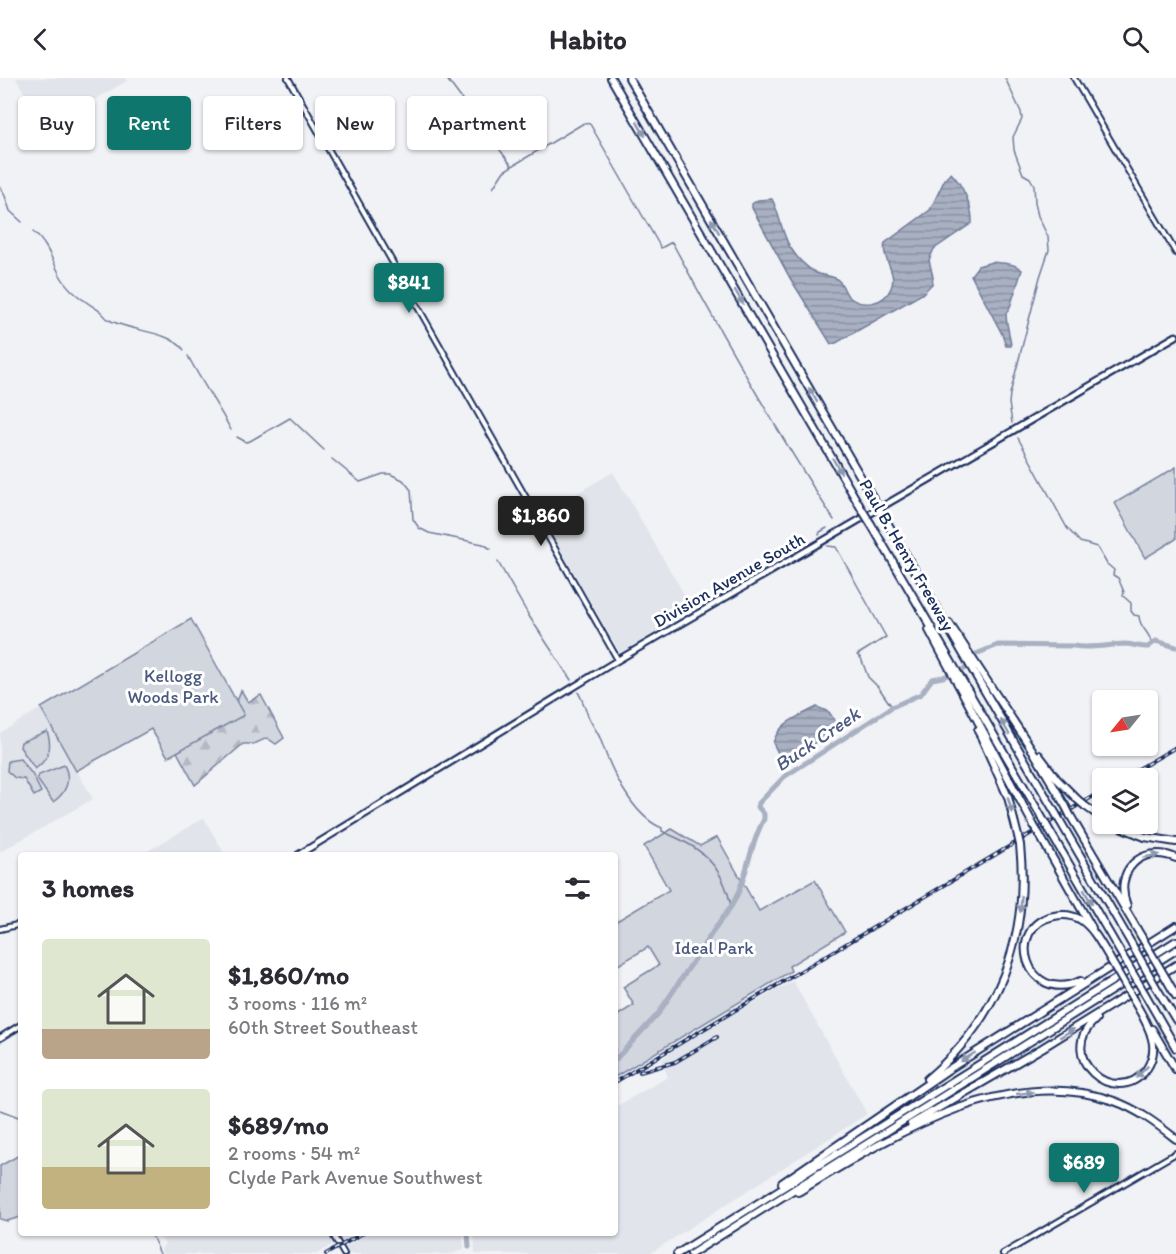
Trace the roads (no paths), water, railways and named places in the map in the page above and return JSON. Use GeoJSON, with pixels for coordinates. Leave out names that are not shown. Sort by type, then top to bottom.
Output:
{"type":"FeatureCollection","features":[{"type":"Feature","properties":{"kind":"highway","name":"Paul B. Henry Freeway"},"geometry":{"type":"LineString","coordinates":[[611,78],[889,555],[964,693],[1044,821],[1176,1048]]}},
{"type":"Feature","properties":{"kind":"highway","name":"Paul B. Henry Freeway"},"geometry":{"type":"LineString","coordinates":[[629,78],[908,559],[914,565],[983,681],[1056,814],[1176,1020]]}},
{"type":"Feature","properties":{"kind":"highway"},"geometry":{"type":"LineString","coordinates":[[932,633],[1034,826],[1176,1070]]}},
{"type":"Feature","properties":{"kind":"highway"},"geometry":{"type":"LineString","coordinates":[[983,681],[993,689],[1050,770],[1078,800],[1092,811]]}},
{"type":"Feature","properties":{"kind":"highway"},"geometry":{"type":"LineString","coordinates":[[993,689],[1066,807],[1176,995]]}},
{"type":"Feature","properties":{"kind":"highway"},"geometry":{"type":"LineString","coordinates":[[882,1114],[947,1061],[973,1031],[995,995],[1008,963],[1019,920],[1022,876],[1018,836],[1001,779],[964,693]]}},
{"type":"Feature","properties":{"kind":"highway"},"geometry":{"type":"LineString","coordinates":[[1138,834],[1176,844]]}},
{"type":"Feature","properties":{"kind":"highway"},"geometry":{"type":"LineString","coordinates":[[1142,936],[1124,900],[1123,887],[1126,874],[1136,861],[1146,856],[1163,854],[1176,858]]}},
{"type":"Feature","properties":{"kind":"highway"},"geometry":{"type":"LineString","coordinates":[[1108,968],[1072,985],[1053,985],[1039,979],[1030,969],[1026,958],[1026,946],[1031,932],[1038,923],[1050,917],[1066,915],[1087,925],[1109,957]]}},
{"type":"Feature","properties":{"kind":"highway"},"geometry":{"type":"LineString","coordinates":[[720,1227],[946,1071],[1176,924]]}},
{"type":"Feature","properties":{"kind":"highway"},"geometry":{"type":"LineString","coordinates":[[677,1254],[1176,939]]}},
{"type":"Feature","properties":{"kind":"highway"},"geometry":{"type":"LineString","coordinates":[[691,1254],[1176,951]]}},
{"type":"Feature","properties":{"kind":"highway"},"geometry":{"type":"LineString","coordinates":[[691,1254],[725,1236],[1174,967]]}},
{"type":"Feature","properties":{"kind":"highway"},"geometry":{"type":"LineString","coordinates":[[1125,998],[1092,1023],[1083,1040],[1083,1057],[1086,1065],[1096,1077],[1110,1083],[1122,1083],[1136,1079],[1146,1069],[1151,1059],[1152,1036],[1134,1001]]}},
{"type":"Feature","properties":{"kind":"highway"},"geometry":{"type":"LineString","coordinates":[[854,1159],[947,1112],[997,1097],[1037,1092],[1084,1094],[1114,1101],[1144,1115],[1176,1139]]}},
{"type":"Feature","properties":{"kind":"main road"},"geometry":{"type":"LineString","coordinates":[[288,78],[618,660]]}},
{"type":"Feature","properties":{"kind":"main road"},"geometry":{"type":"LineString","coordinates":[[1074,78],[1176,253]]}},
{"type":"Feature","properties":{"kind":"main road","name":"Division Avenue South"},"geometry":{"type":"LineString","coordinates":[[303,852],[618,660],[1176,336]]}},
{"type":"Feature","properties":{"kind":"main road"},"geometry":{"type":"LineString","coordinates":[[0,929],[18,925]]}},
{"type":"Feature","properties":{"kind":"main road"},"geometry":{"type":"LineString","coordinates":[[0,1038],[18,1027]]}},
{"type":"Feature","properties":{"kind":"main road"},"geometry":{"type":"LineString","coordinates":[[1003,1254],[1176,1153]]}},
{"type":"Feature","properties":{"kind":"main road"},"geometry":{"type":"LineString","coordinates":[[334,1236],[344,1254]]}},
{"type":"Feature","properties":{"kind":"water"},"geometry":{"type":"Polygon","coordinates":[[[951,173],[966,196],[971,210],[972,223],[934,249],[929,260],[933,277],[932,284],[922,294],[831,344],[790,278],[752,208],[752,204],[758,200],[772,199],[787,241],[801,262],[816,273],[838,280],[853,300],[872,303],[888,294],[893,282],[885,255],[885,243],[930,210],[945,179],[951,173]]]}},
{"type":"Feature","properties":{"kind":"water"},"geometry":{"type":"Polygon","coordinates":[[[992,262],[1012,265],[1022,270],[1006,313],[1011,346],[1006,346],[971,275],[978,266],[992,262]]]}},
{"type":"Feature","properties":{"kind":"water"},"geometry":{"type":"Polygon","coordinates":[[[817,707],[829,712],[837,724],[824,739],[781,759],[773,743],[780,730],[790,721],[817,707]]]}},
{"type":"Feature","properties":{"kind":"waterway"},"geometry":{"type":"LineString","coordinates":[[446,78],[460,96]]}},
{"type":"Feature","properties":{"kind":"waterway"},"geometry":{"type":"LineString","coordinates":[[1005,78],[1022,119],[1013,137],[1014,150],[1023,174],[1030,178],[1034,185],[1035,203],[1038,216],[1048,237],[1049,250],[1010,394],[1012,423]]}},
{"type":"Feature","properties":{"kind":"waterway"},"geometry":{"type":"LineString","coordinates":[[493,188],[504,171],[584,123],[590,124],[661,248],[672,242],[750,383],[834,520]]}},
{"type":"Feature","properties":{"kind":"waterway"},"geometry":{"type":"LineString","coordinates":[[500,150],[512,166]]}},
{"type":"Feature","properties":{"kind":"waterway"},"geometry":{"type":"LineString","coordinates":[[0,187],[10,211],[22,222]]}},
{"type":"Feature","properties":{"kind":"waterway"},"geometry":{"type":"LineString","coordinates":[[33,232],[46,246],[68,287],[107,319],[169,339],[184,350]]}},
{"type":"Feature","properties":{"kind":"waterway"},"geometry":{"type":"LineString","coordinates":[[188,356],[231,430]]}},
{"type":"Feature","properties":{"kind":"waterway"},"geometry":{"type":"LineString","coordinates":[[237,437],[246,442],[250,441],[290,418],[324,450]]}},
{"type":"Feature","properties":{"kind":"waterway"},"geometry":{"type":"LineString","coordinates":[[1018,438],[1067,528],[1080,542],[1097,547],[1107,564],[1114,570],[1113,575],[1118,578],[1124,592],[1123,596],[1131,603],[1131,611],[1134,615],[1139,616],[1151,643]]}},
{"type":"Feature","properties":{"kind":"waterway"},"geometry":{"type":"LineString","coordinates":[[332,459],[360,482],[383,474],[390,474],[403,480],[411,490],[413,519],[419,528],[429,533],[483,544],[491,549]]}},
{"type":"Feature","properties":{"kind":"waterway"},"geometry":{"type":"LineString","coordinates":[[819,535],[827,528]]}},
{"type":"Feature","properties":{"kind":"waterway"},"geometry":{"type":"LineString","coordinates":[[827,546],[836,547],[886,637],[857,655],[861,658],[868,677],[892,707]]}},
{"type":"Feature","properties":{"kind":"waterway"},"geometry":{"type":"LineString","coordinates":[[498,562],[529,616],[571,680]]}},
{"type":"Feature","properties":{"kind":"waterway","name":"Buck Creek"},"geometry":{"type":"LineString","coordinates":[[618,1057],[658,1014],[729,910],[736,898],[764,819],[764,814],[758,807],[759,803],[784,777],[892,707],[921,694],[932,679],[964,669],[976,654],[998,645],[1086,647],[1124,644],[1148,647],[1156,641],[1176,647]]}},
{"type":"Feature","properties":{"kind":"waterway"},"geometry":{"type":"LineString","coordinates":[[578,692],[616,776],[632,802],[651,822],[662,828],[662,831],[693,847],[709,860],[721,876],[731,906]]}},
{"type":"Feature","properties":{"kind":"waterway"},"geometry":{"type":"LineString","coordinates":[[0,1110],[18,1117]]}},
{"type":"Feature","properties":{"kind":"waterway"},"geometry":{"type":"LineString","coordinates":[[152,1236],[160,1254]]}},
{"type":"Feature","properties":{"kind":"waterway","name":"Buck Creek"},"geometry":{"type":"LineString","coordinates":[[468,1236],[469,1247]]}},
{"type":"Feature","properties":{"kind":"railway"},"geometry":{"type":"LineString","coordinates":[[1140,768],[1176,747]]}},
{"type":"Feature","properties":{"kind":"railway"},"geometry":{"type":"LineString","coordinates":[[618,1080],[1092,797]]}},
{"type":"Feature","properties":{"kind":"railway"},"geometry":{"type":"LineString","coordinates":[[640,1072],[675,1062],[717,1037]]}},
{"type":"Feature","properties":{"kind":"railway"},"geometry":{"type":"LineString","coordinates":[[326,1254],[358,1236]]}},
{"type":"Feature","properties":{"kind":"park label","name":"Kellogg Woods Park"},"geometry":{"type":"Point","coordinates":[173,686]}},
{"type":"Feature","properties":{"kind":"park label","name":"Ideal Park"},"geometry":{"type":"Point","coordinates":[714,948]}}]}
